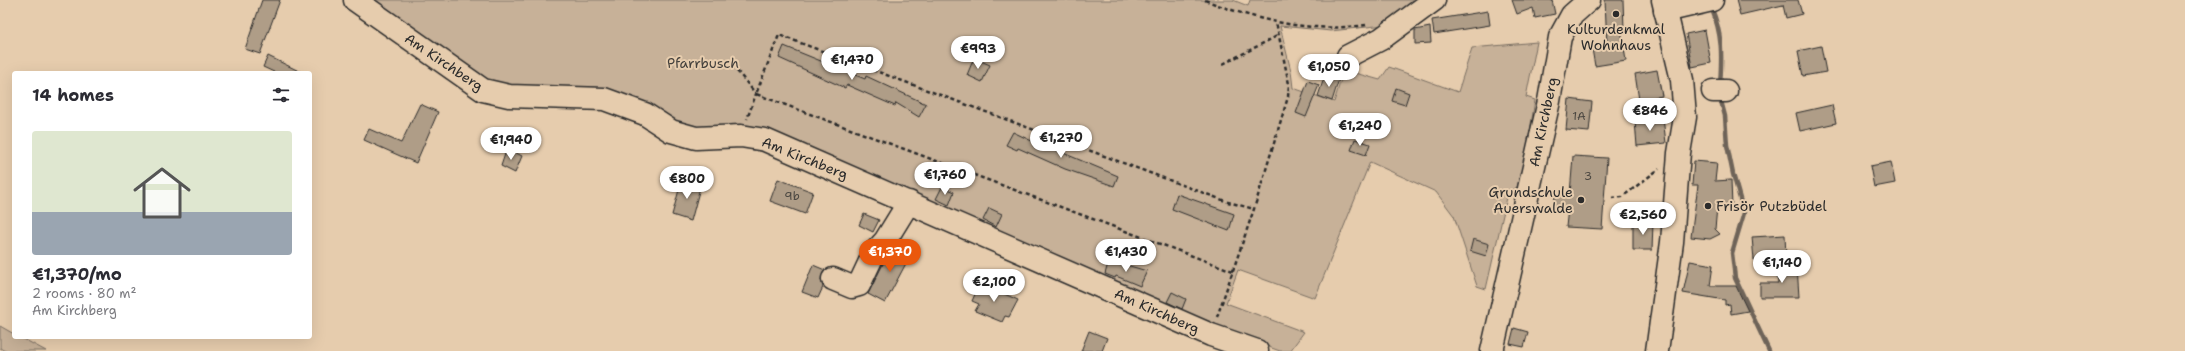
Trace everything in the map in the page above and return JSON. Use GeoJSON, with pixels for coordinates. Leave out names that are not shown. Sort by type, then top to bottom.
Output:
{"type":"FeatureCollection","features":[{"type":"Feature","properties":{"kind":"street","name":"Am Kirchberg"},"geometry":{"type":"LineString","coordinates":[[355,0],[483,90],[509,96],[604,99],[645,114],[671,131],[696,138],[741,136],[765,140],[1211,335],[1247,349]]}},
{"type":"Feature","properties":{"kind":"street"},"geometry":{"type":"LineString","coordinates":[[1348,56],[1381,39],[1434,0]]}},
{"type":"Feature","properties":{"kind":"street","name":"Am Kirchberg"},"geometry":{"type":"LineString","coordinates":[[1489,350],[1549,101],[1560,37],[1572,15],[1589,0]]}},
{"type":"Feature","properties":{"kind":"street"},"geometry":{"type":"LineString","coordinates":[[1657,351],[1672,242],[1684,117],[1682,80],[1664,5],[1709,1]]}},
{"type":"Feature","properties":{"kind":"street"},"geometry":{"type":"LineString","coordinates":[[833,279],[852,287],[860,285],[874,253],[885,241],[909,202]]}},
{"type":"Feature","properties":{"kind":"path"},"geometry":{"type":"LineString","coordinates":[[1205,0],[1226,8],[1276,22],[1327,28],[1371,24]]}},
{"type":"Feature","properties":{"kind":"path"},"geometry":{"type":"LineString","coordinates":[[1211,335],[1254,209],[1288,97],[1289,84],[1276,22]]}},
{"type":"Feature","properties":{"kind":"path"},"geometry":{"type":"LineString","coordinates":[[741,136],[779,35],[1228,202],[1254,209]]}},
{"type":"Feature","properties":{"kind":"path"},"geometry":{"type":"LineString","coordinates":[[1223,64],[1279,35]]}},
{"type":"Feature","properties":{"kind":"path"},"geometry":{"type":"LineString","coordinates":[[728,60],[756,94],[1233,272]]}},
{"type":"Feature","properties":{"kind":"path"},"geometry":{"type":"LineString","coordinates":[[1612,198],[1622,197],[1659,169],[1678,170]]}},
{"type":"Feature","properties":{"kind":"green space","name":"Pfarrbusch"},"geometry":{"type":"Polygon","coordinates":[[[374,0],[1233,0],[1248,6],[1250,0],[1417,0],[1385,25],[1331,31],[1280,26],[1291,71],[1293,88],[1334,102],[1344,70],[1380,80],[1389,67],[1458,92],[1472,48],[1537,42],[1526,97],[1535,100],[1524,167],[1517,187],[1508,193],[1486,289],[1477,286],[1454,216],[1436,192],[1370,162],[1315,298],[1238,270],[1226,303],[1304,332],[1290,351],[1280,351],[1204,324],[816,150],[773,133],[745,127],[695,127],[681,124],[634,98],[601,88],[514,86],[487,79],[374,0]]]}},
{"type":"Feature","properties":{"kind":"green space"},"geometry":{"type":"Polygon","coordinates":[[[0,326],[12,333],[12,339],[24,339],[46,351],[5,351],[0,348],[0,326]]]}},
{"type":"Feature","properties":{"kind":"building"},"geometry":{"type":"Polygon","coordinates":[[[262,0],[280,0],[260,54],[245,49],[262,0]]]}},
{"type":"Feature","properties":{"kind":"building"},"geometry":{"type":"Polygon","coordinates":[[[1512,0],[1552,0],[1555,14],[1535,18],[1533,8],[1517,14],[1512,0]]]}},
{"type":"Feature","properties":{"kind":"building"},"geometry":{"type":"Polygon","coordinates":[[[1605,0],[1623,0],[1624,29],[1621,29],[1626,61],[1595,66],[1592,49],[1607,46],[1605,0]]]}},
{"type":"Feature","properties":{"kind":"building"},"geometry":{"type":"Polygon","coordinates":[[[1736,0],[1798,0],[1802,14],[1786,18],[1783,5],[1740,15],[1736,0]]]}},
{"type":"Feature","properties":{"kind":"building"},"geometry":{"type":"Polygon","coordinates":[[[1488,11],[1490,25],[1434,34],[1432,20],[1488,11]]]}},
{"type":"Feature","properties":{"kind":"building"},"geometry":{"type":"Polygon","coordinates":[[[1430,27],[1431,43],[1415,44],[1415,30],[1430,27]]]}},
{"type":"Feature","properties":{"kind":"building"},"geometry":{"type":"Polygon","coordinates":[[[1705,30],[1711,63],[1692,67],[1686,34],[1705,30]]]}},
{"type":"Feature","properties":{"kind":"building"},"geometry":{"type":"Polygon","coordinates":[[[784,46],[865,79],[866,76],[926,104],[919,117],[896,103],[895,106],[847,85],[845,88],[779,58],[784,46]]]}},
{"type":"Feature","properties":{"kind":"building"},"geometry":{"type":"Polygon","coordinates":[[[1821,46],[1826,72],[1803,76],[1798,51],[1821,46]]]}},
{"type":"Feature","properties":{"kind":"building"},"geometry":{"type":"Polygon","coordinates":[[[268,56],[299,71],[272,71],[263,67],[268,56]]]}},
{"type":"Feature","properties":{"kind":"building"},"geometry":{"type":"Polygon","coordinates":[[[974,58],[990,65],[982,82],[967,75],[974,58]]]}},
{"type":"Feature","properties":{"kind":"building"},"geometry":{"type":"Polygon","coordinates":[[[1657,70],[1662,96],[1639,100],[1635,74],[1657,70]]]}},
{"type":"Feature","properties":{"kind":"building"},"geometry":{"type":"Polygon","coordinates":[[[1325,75],[1339,79],[1332,101],[1318,96],[1325,75]]]}},
{"type":"Feature","properties":{"kind":"building"},"geometry":{"type":"Polygon","coordinates":[[[1308,81],[1319,85],[1306,117],[1296,113],[1308,81]]]}},
{"type":"Feature","properties":{"kind":"building"},"geometry":{"type":"Polygon","coordinates":[[[1396,88],[1409,93],[1405,105],[1392,101],[1396,88]]]}},
{"type":"Feature","properties":{"kind":"building"},"geometry":{"type":"Polygon","coordinates":[[[1569,99],[1592,102],[1589,132],[1566,130],[1569,99]]]}},
{"type":"Feature","properties":{"kind":"building"},"geometry":{"type":"Polygon","coordinates":[[[420,104],[438,112],[416,163],[364,140],[369,129],[401,143],[420,104]]]}},
{"type":"Feature","properties":{"kind":"building"},"geometry":{"type":"Polygon","coordinates":[[[1832,105],[1836,123],[1800,131],[1796,113],[1832,105]]]}},
{"type":"Feature","properties":{"kind":"building"},"geometry":{"type":"Polygon","coordinates":[[[1663,118],[1666,143],[1637,146],[1635,121],[1663,118]]]}},
{"type":"Feature","properties":{"kind":"building"},"geometry":{"type":"Polygon","coordinates":[[[1013,132],[1036,143],[1037,142],[1118,176],[1114,186],[1065,169],[1018,148],[1017,150],[1006,145],[1013,132]]]}},
{"type":"Feature","properties":{"kind":"building"},"geometry":{"type":"Polygon","coordinates":[[[1355,139],[1370,144],[1366,155],[1351,150],[1355,139]]]}},
{"type":"Feature","properties":{"kind":"building"},"geometry":{"type":"Polygon","coordinates":[[[507,148],[522,156],[515,173],[501,166],[507,148]]]}},
{"type":"Feature","properties":{"kind":"building"},"geometry":{"type":"Polygon","coordinates":[[[1573,156],[1607,158],[1602,229],[1566,227],[1568,208],[1554,207],[1555,193],[1570,194],[1573,156]]]}},
{"type":"Feature","properties":{"kind":"building"},"geometry":{"type":"Polygon","coordinates":[[[1694,161],[1717,163],[1715,181],[1731,180],[1732,207],[1717,207],[1715,229],[1720,234],[1710,239],[1691,237],[1698,185],[1692,185],[1694,161]]]}},
{"type":"Feature","properties":{"kind":"building"},"geometry":{"type":"Polygon","coordinates":[[[1891,162],[1895,183],[1874,187],[1870,166],[1891,162]]]}},
{"type":"Feature","properties":{"kind":"building"},"geometry":{"type":"Polygon","coordinates":[[[682,179],[701,184],[691,221],[672,215],[682,179]]]}},
{"type":"Feature","properties":{"kind":"building"},"geometry":{"type":"Polygon","coordinates":[[[778,179],[813,192],[805,214],[770,201],[778,179]]]}},
{"type":"Feature","properties":{"kind":"building"},"geometry":{"type":"Polygon","coordinates":[[[942,187],[954,192],[949,205],[936,199],[942,187]]]}},
{"type":"Feature","properties":{"kind":"building"},"geometry":{"type":"Polygon","coordinates":[[[1177,194],[1234,214],[1229,231],[1172,209],[1177,194]]]}},
{"type":"Feature","properties":{"kind":"building"},"geometry":{"type":"Polygon","coordinates":[[[989,208],[1002,214],[996,227],[983,220],[989,208]]]}},
{"type":"Feature","properties":{"kind":"building"},"geometry":{"type":"Polygon","coordinates":[[[864,214],[879,220],[873,232],[859,225],[864,214]]]}},
{"type":"Feature","properties":{"kind":"building"},"geometry":{"type":"Polygon","coordinates":[[[1633,222],[1653,223],[1652,250],[1633,250],[1633,222]]]}},
{"type":"Feature","properties":{"kind":"building"},"geometry":{"type":"Polygon","coordinates":[[[1785,235],[1786,258],[1754,260],[1752,237],[1785,235]]]}},
{"type":"Feature","properties":{"kind":"building"},"geometry":{"type":"Polygon","coordinates":[[[1473,239],[1489,244],[1486,256],[1470,251],[1473,239]]]}},
{"type":"Feature","properties":{"kind":"building"},"geometry":{"type":"Polygon","coordinates":[[[898,244],[912,252],[885,303],[868,294],[885,260],[898,244]]]}},
{"type":"Feature","properties":{"kind":"building"},"geometry":{"type":"Polygon","coordinates":[[[1109,260],[1147,271],[1140,286],[1116,276],[1115,278],[1105,274],[1109,260]]]}},
{"type":"Feature","properties":{"kind":"building"},"geometry":{"type":"Polygon","coordinates":[[[1690,261],[1713,265],[1710,286],[1736,286],[1748,311],[1731,314],[1730,304],[1725,305],[1725,300],[1683,293],[1690,261]]]}},
{"type":"Feature","properties":{"kind":"building"},"geometry":{"type":"Polygon","coordinates":[[[813,265],[825,270],[821,280],[823,287],[818,298],[802,292],[813,265]]]}},
{"type":"Feature","properties":{"kind":"building"},"geometry":{"type":"Polygon","coordinates":[[[1797,266],[1799,297],[1760,297],[1760,283],[1778,283],[1777,267],[1797,266]]]}},
{"type":"Feature","properties":{"kind":"building"},"geometry":{"type":"Polygon","coordinates":[[[980,283],[1018,300],[1009,317],[1005,316],[1002,322],[975,311],[979,304],[972,301],[980,283]]]}},
{"type":"Feature","properties":{"kind":"building"},"geometry":{"type":"Polygon","coordinates":[[[1172,292],[1186,299],[1182,309],[1167,302],[1172,292]]]}},
{"type":"Feature","properties":{"kind":"building"},"geometry":{"type":"Polygon","coordinates":[[[1514,328],[1528,332],[1524,347],[1510,344],[1514,328]]]}},
{"type":"Feature","properties":{"kind":"building"},"geometry":{"type":"Polygon","coordinates":[[[1089,331],[1107,338],[1102,351],[1081,351],[1089,331]]]}},
{"type":"Feature","properties":{"kind":"waterway"},"geometry":{"type":"LineString","coordinates":[[1711,7],[1720,36],[1720,86]]}},
{"type":"Feature","properties":{"kind":"waterway"},"geometry":{"type":"LineString","coordinates":[[1720,97],[1725,116],[1727,145],[1733,174],[1744,213],[1732,253],[1735,278],[1769,351]]}},
{"type":"Feature","properties":{"kind":"place","name":"Kulturdenkmal Wohnhaus"},"geometry":{"type":"Point","coordinates":[1616,14]}},
{"type":"Feature","properties":{"kind":"place","name":"Grundschule Auerswalde"},"geometry":{"type":"Point","coordinates":[1581,200]}},
{"type":"Feature","properties":{"kind":"place","name":"Frisör Putzbüdel"},"geometry":{"type":"Point","coordinates":[1708,206]}}]}
